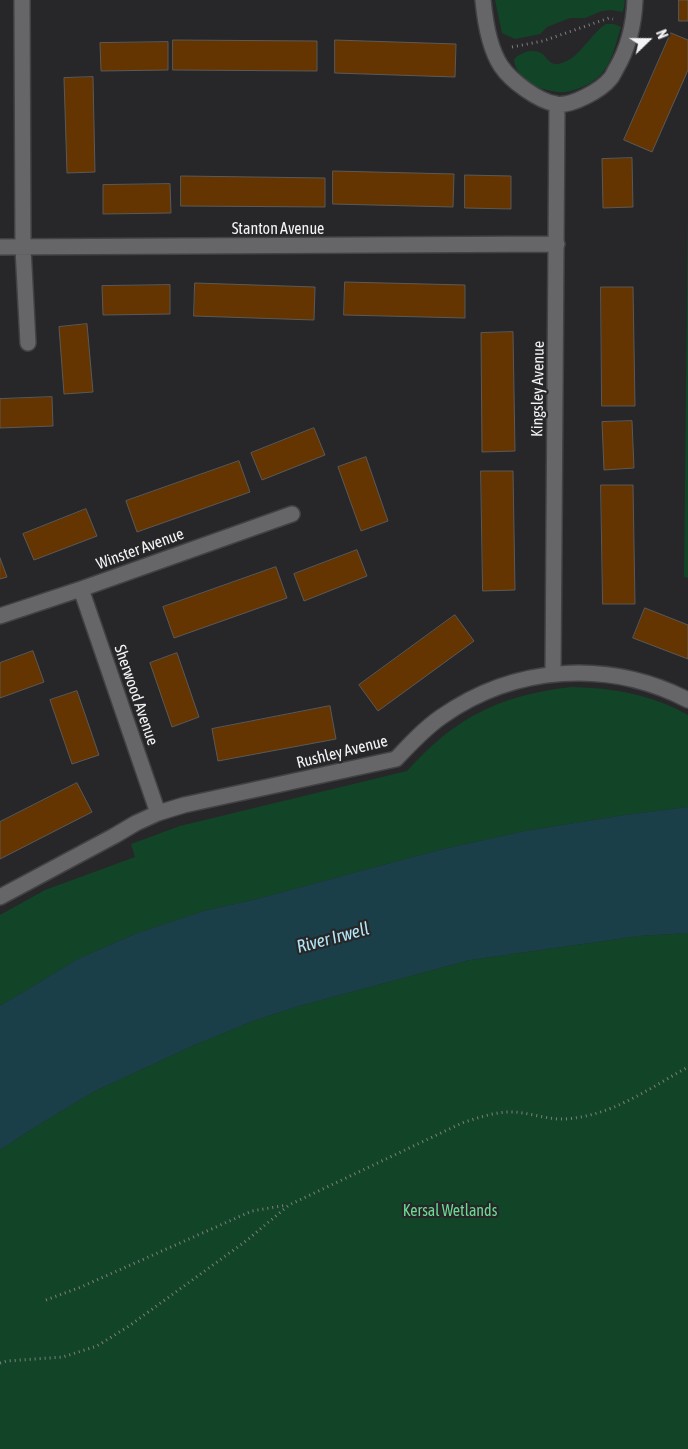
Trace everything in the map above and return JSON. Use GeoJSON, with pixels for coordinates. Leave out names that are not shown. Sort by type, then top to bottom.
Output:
{"type":"FeatureCollection","features":[{"type":"Feature","properties":{"kind":"street"},"geometry":{"type":"LineString","coordinates":[[22,0],[23,248],[28,343]]}},
{"type":"Feature","properties":{"kind":"street"},"geometry":{"type":"LineString","coordinates":[[483,0],[485,18],[495,53],[501,65],[525,89],[557,105],[572,102],[586,96],[611,78],[626,50],[633,21],[635,0]]}},
{"type":"Feature","properties":{"kind":"street","name":"Kingsley Avenue"},"geometry":{"type":"LineString","coordinates":[[553,674],[557,105]]}},
{"type":"Feature","properties":{"kind":"street","name":"Stanton Avenue"},"geometry":{"type":"LineString","coordinates":[[0,247],[557,244]]}},
{"type":"Feature","properties":{"kind":"street","name":"Winster Avenue"},"geometry":{"type":"LineString","coordinates":[[0,616],[292,514]]}},
{"type":"Feature","properties":{"kind":"street","name":"Sherwood Avenue"},"geometry":{"type":"LineString","coordinates":[[81,589],[158,813]]}},
{"type":"Feature","properties":{"kind":"street","name":"Rushley Avenue"},"geometry":{"type":"LineString","coordinates":[[0,898],[136,823],[158,813],[184,804],[396,759],[417,736],[441,717],[466,701],[494,688],[523,679],[553,674],[613,675],[642,681],[671,691],[688,700]]}},
{"type":"Feature","properties":{"kind":"path"},"geometry":{"type":"LineString","coordinates":[[495,53],[515,46],[543,41],[609,18],[633,21]]}},
{"type":"Feature","properties":{"kind":"path"},"geometry":{"type":"LineString","coordinates":[[0,1363],[63,1357],[98,1346],[129,1326],[246,1241],[289,1205],[462,1123],[481,1116],[508,1112],[563,1119],[590,1116],[619,1106],[688,1067]]}},
{"type":"Feature","properties":{"kind":"path"},"geometry":{"type":"LineString","coordinates":[[46,1300],[81,1288],[252,1211],[289,1205]]}},
{"type":"Feature","properties":{"kind":"green space"},"geometry":{"type":"Polygon","coordinates":[[[495,0],[625,0],[623,12],[602,11],[585,18],[570,18],[547,27],[540,34],[515,39],[502,33],[495,0]]]}},
{"type":"Feature","properties":{"kind":"green space"},"geometry":{"type":"Polygon","coordinates":[[[606,24],[614,24],[621,27],[615,48],[606,68],[596,79],[585,85],[564,92],[540,88],[525,79],[516,67],[514,59],[529,51],[539,52],[555,64],[566,61],[579,52],[594,34],[606,24]]]}},
{"type":"Feature","properties":{"kind":"green space"},"geometry":{"type":"Polygon","coordinates":[[[688,203],[688,578],[684,577],[688,203]]]}},
{"type":"Feature","properties":{"kind":"green space"},"geometry":{"type":"Polygon","coordinates":[[[571,687],[616,691],[646,697],[688,715],[688,807],[525,831],[439,850],[257,899],[204,911],[135,934],[78,959],[0,1006],[0,915],[45,890],[135,857],[131,844],[180,826],[407,771],[443,736],[480,712],[521,696],[571,687]]]}},
{"type":"Feature","properties":{"kind":"green space","name":"Kersal Wetlands"},"geometry":{"type":"Polygon","coordinates":[[[688,933],[688,1449],[0,1449],[0,1150],[93,1092],[192,1046],[253,1021],[299,1006],[470,960],[639,936],[688,933]]]}},
{"type":"Feature","properties":{"kind":"water","name":"River Irwell"},"geometry":{"type":"Polygon","coordinates":[[[688,807],[688,933],[639,936],[470,960],[299,1006],[253,1021],[192,1046],[93,1092],[0,1150],[0,1006],[78,959],[135,934],[204,911],[257,899],[439,850],[525,831],[688,807]]]}},
{"type":"Feature","properties":{"kind":"building"},"geometry":{"type":"Polygon","coordinates":[[[679,0],[688,0],[688,21],[679,21],[679,0]]]}},
{"type":"Feature","properties":{"kind":"building"},"geometry":{"type":"Polygon","coordinates":[[[671,33],[688,40],[688,70],[652,152],[624,140],[671,33]]]}},
{"type":"Feature","properties":{"kind":"building"},"geometry":{"type":"Polygon","coordinates":[[[173,40],[317,41],[317,71],[173,70],[173,40]]]}},
{"type":"Feature","properties":{"kind":"building"},"geometry":{"type":"Polygon","coordinates":[[[335,40],[456,44],[455,77],[335,73],[335,40]]]}},
{"type":"Feature","properties":{"kind":"building"},"geometry":{"type":"Polygon","coordinates":[[[168,42],[168,70],[101,71],[100,43],[168,42]]]}},
{"type":"Feature","properties":{"kind":"building"},"geometry":{"type":"Polygon","coordinates":[[[93,77],[95,172],[67,173],[64,78],[93,77]]]}},
{"type":"Feature","properties":{"kind":"building"},"geometry":{"type":"Polygon","coordinates":[[[632,158],[633,207],[603,208],[602,159],[632,158]]]}},
{"type":"Feature","properties":{"kind":"building"},"geometry":{"type":"Polygon","coordinates":[[[333,171],[454,174],[453,207],[333,204],[333,171]]]}},
{"type":"Feature","properties":{"kind":"building"},"geometry":{"type":"Polygon","coordinates":[[[465,175],[511,176],[511,209],[465,208],[465,175]]]}},
{"type":"Feature","properties":{"kind":"building"},"geometry":{"type":"Polygon","coordinates":[[[181,176],[325,178],[325,207],[181,206],[181,176]]]}},
{"type":"Feature","properties":{"kind":"building"},"geometry":{"type":"Polygon","coordinates":[[[170,184],[171,213],[103,214],[103,185],[170,184]]]}},
{"type":"Feature","properties":{"kind":"building"},"geometry":{"type":"Polygon","coordinates":[[[345,282],[465,285],[465,318],[344,315],[345,282]]]}},
{"type":"Feature","properties":{"kind":"building"},"geometry":{"type":"Polygon","coordinates":[[[195,283],[315,287],[314,320],[194,316],[195,283]]]}},
{"type":"Feature","properties":{"kind":"building"},"geometry":{"type":"Polygon","coordinates":[[[170,285],[170,314],[103,315],[102,286],[170,285]]]}},
{"type":"Feature","properties":{"kind":"building"},"geometry":{"type":"Polygon","coordinates":[[[601,287],[633,287],[635,406],[602,406],[601,287]]]}},
{"type":"Feature","properties":{"kind":"building"},"geometry":{"type":"Polygon","coordinates":[[[87,324],[93,392],[64,394],[59,327],[87,324]]]}},
{"type":"Feature","properties":{"kind":"building"},"geometry":{"type":"Polygon","coordinates":[[[513,332],[515,451],[482,452],[481,333],[513,332]]]}},
{"type":"Feature","properties":{"kind":"building"},"geometry":{"type":"Polygon","coordinates":[[[52,397],[53,426],[0,428],[0,399],[52,397]]]}},
{"type":"Feature","properties":{"kind":"building"},"geometry":{"type":"Polygon","coordinates":[[[632,421],[634,468],[604,470],[602,422],[632,421]]]}},
{"type":"Feature","properties":{"kind":"building"},"geometry":{"type":"Polygon","coordinates":[[[314,428],[325,455],[262,480],[251,453],[314,428]]]}},
{"type":"Feature","properties":{"kind":"building"},"geometry":{"type":"Polygon","coordinates":[[[366,457],[388,521],[361,531],[338,467],[366,457]]]}},
{"type":"Feature","properties":{"kind":"building"},"geometry":{"type":"Polygon","coordinates":[[[239,461],[250,492],[137,532],[126,501],[239,461]]]}},
{"type":"Feature","properties":{"kind":"building"},"geometry":{"type":"Polygon","coordinates":[[[481,471],[513,471],[515,590],[483,591],[481,471]]]}},
{"type":"Feature","properties":{"kind":"building"},"geometry":{"type":"Polygon","coordinates":[[[601,485],[633,485],[635,604],[603,604],[601,485]]]}},
{"type":"Feature","properties":{"kind":"building"},"geometry":{"type":"Polygon","coordinates":[[[86,509],[97,536],[34,560],[23,534],[86,509]]]}},
{"type":"Feature","properties":{"kind":"building"},"geometry":{"type":"Polygon","coordinates":[[[357,550],[367,576],[304,601],[294,574],[357,550]]]}},
{"type":"Feature","properties":{"kind":"building"},"geometry":{"type":"Polygon","coordinates":[[[0,558],[7,577],[0,579],[0,558]]]}},
{"type":"Feature","properties":{"kind":"building"},"geometry":{"type":"Polygon","coordinates":[[[276,567],[287,598],[174,638],[163,607],[276,567]]]}},
{"type":"Feature","properties":{"kind":"building"},"geometry":{"type":"Polygon","coordinates":[[[645,608],[688,625],[688,659],[633,638],[645,608]]]}},
{"type":"Feature","properties":{"kind":"building"},"geometry":{"type":"Polygon","coordinates":[[[455,615],[474,641],[378,711],[359,685],[455,615]]]}},
{"type":"Feature","properties":{"kind":"building"},"geometry":{"type":"Polygon","coordinates":[[[33,651],[44,682],[0,698],[0,663],[33,651]]]}},
{"type":"Feature","properties":{"kind":"building"},"geometry":{"type":"Polygon","coordinates":[[[177,653],[199,717],[172,727],[150,663],[177,653]]]}},
{"type":"Feature","properties":{"kind":"building"},"geometry":{"type":"Polygon","coordinates":[[[77,691],[99,755],[72,764],[50,700],[77,691]]]}},
{"type":"Feature","properties":{"kind":"building"},"geometry":{"type":"Polygon","coordinates":[[[330,706],[336,739],[218,761],[212,729],[330,706]]]}},
{"type":"Feature","properties":{"kind":"building"},"geometry":{"type":"Polygon","coordinates":[[[77,783],[92,812],[0,859],[0,822],[77,783]]]}}]}
